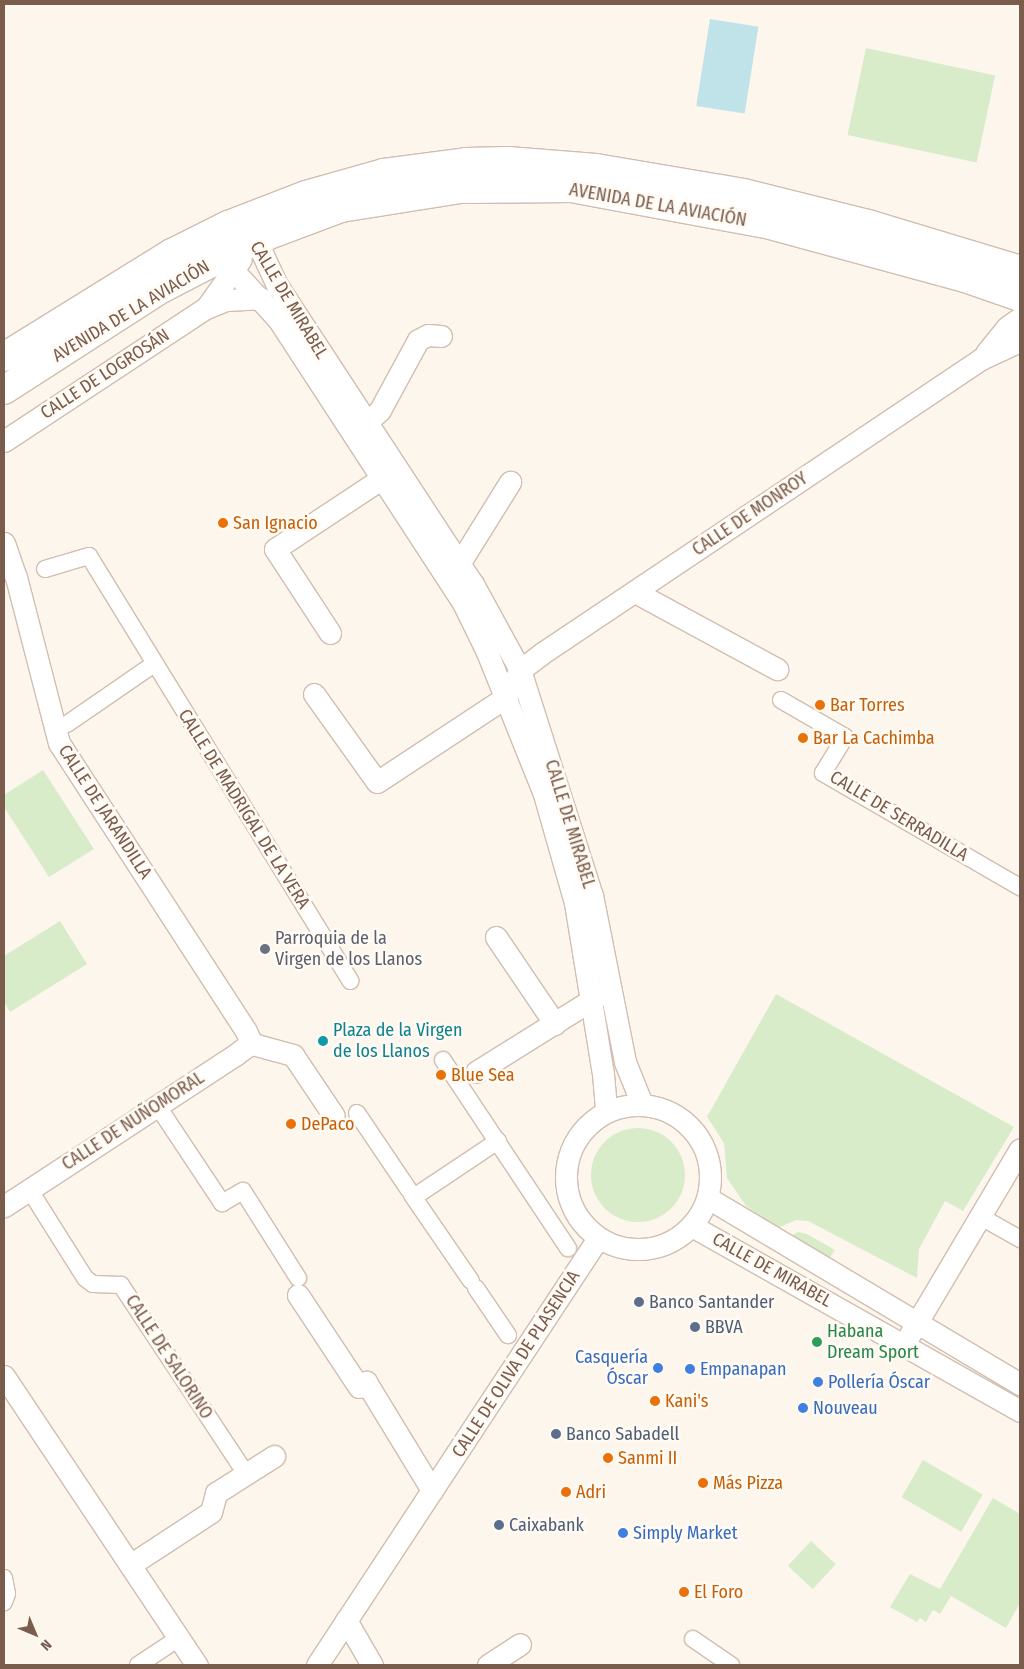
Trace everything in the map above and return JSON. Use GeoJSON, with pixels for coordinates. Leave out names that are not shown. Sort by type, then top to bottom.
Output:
{"type":"FeatureCollection","features":[{"type":"Feature","properties":{"kind":"main road","name":"AVENIDA DE LA AVIACIÓN"},"geometry":{"type":"LineString","coordinates":[[4,357],[172,253],[228,225],[306,195],[384,173],[437,165],[508,160],[596,168],[744,193],[868,224],[1020,270]]}},
{"type":"Feature","properties":{"kind":"main road","name":"AVENIDA DE LA AVIACIÓN"},"geometry":{"type":"LineString","coordinates":[[4,390],[161,289],[221,264],[256,240],[317,215],[373,202],[460,189],[571,188],[770,225],[993,287],[1020,297]]}},
{"type":"Feature","properties":{"kind":"street","name":"CALLE DE MIRABEL"},"geometry":{"type":"LineString","coordinates":[[360,429],[261,298],[221,264],[222,248],[228,225],[248,232],[256,240],[276,285],[463,602],[506,697],[544,794],[575,903],[592,1002],[606,1111]]}},
{"type":"Feature","properties":{"kind":"street","name":"CALLE DE LOGROSÁN"},"geometry":{"type":"LineString","coordinates":[[206,308],[221,264]]}},
{"type":"Feature","properties":{"kind":"street","name":"CALLE DE MONROY"},"geometry":{"type":"LineString","coordinates":[[520,670],[981,359],[1016,329],[1006,304],[993,287]]}},
{"type":"Feature","properties":{"kind":"street","name":"CALLE DE LOGROSÁN"},"geometry":{"type":"LineString","coordinates":[[4,441],[206,308],[226,300],[261,298]]}},
{"type":"Feature","properties":{"kind":"street"},"geometry":{"type":"LineString","coordinates":[[360,429],[380,410],[418,340],[428,335],[441,336]]}},
{"type":"Feature","properties":{"kind":"street","name":"CALLE DE MIRABEL"},"geometry":{"type":"LineString","coordinates":[[389,474],[459,564],[505,638],[520,670],[576,837],[592,895],[625,1062],[642,1104]]}},
{"type":"Feature","properties":{"kind":"street"},"geometry":{"type":"LineString","coordinates":[[330,633],[275,549],[389,474]]}},
{"type":"Feature","properties":{"kind":"street"},"geometry":{"type":"LineString","coordinates":[[459,564],[510,482]]}},
{"type":"Feature","properties":{"kind":"street","name":"CALLE DE JARANDILLA"},"geometry":{"type":"LineString","coordinates":[[4,543],[16,578],[59,743],[248,1037]]}},
{"type":"Feature","properties":{"kind":"street","name":"CALLE DE MADRIGAL DE LA VERA"},"geometry":{"type":"LineString","coordinates":[[45,569],[90,556],[154,664],[350,981]]}},
{"type":"Feature","properties":{"kind":"street"},"geometry":{"type":"LineString","coordinates":[[635,592],[777,669]]}},
{"type":"Feature","properties":{"kind":"street"},"geometry":{"type":"LineString","coordinates":[[67,724],[154,664]]}},
{"type":"Feature","properties":{"kind":"street"},"geometry":{"type":"LineString","coordinates":[[314,694],[377,782],[506,697],[520,670]]}},
{"type":"Feature","properties":{"kind":"street","name":"CALLE DE SERRADILLA"},"geometry":{"type":"LineString","coordinates":[[780,700],[845,737],[824,773],[1020,887]]}},
{"type":"Feature","properties":{"kind":"street"},"geometry":{"type":"LineString","coordinates":[[496,936],[555,1024]]}},
{"type":"Feature","properties":{"kind":"street"},"geometry":{"type":"LineString","coordinates":[[476,1072],[592,1002],[609,981]]}},
{"type":"Feature","properties":{"kind":"street"},"geometry":{"type":"LineString","coordinates":[[248,1037],[293,1055],[334,1116]]}},
{"type":"Feature","properties":{"kind":"street","name":"CALLE DE NUÑOMORAL"},"geometry":{"type":"LineString","coordinates":[[4,1206],[157,1105],[248,1037]]}},
{"type":"Feature","properties":{"kind":"street"},"geometry":{"type":"LineString","coordinates":[[443,1060],[568,1248]]}},
{"type":"Feature","properties":{"kind":"street"},"geometry":{"type":"LineString","coordinates":[[642,1104],[672,1113],[692,1128],[707,1155],[711,1176],[708,1198],[692,1226],[679,1237],[658,1247],[631,1249],[598,1238],[582,1224],[569,1201],[566,1172],[575,1141],[606,1111],[642,1104]]}},
{"type":"Feature","properties":{"kind":"street"},"geometry":{"type":"LineString","coordinates":[[157,1105],[222,1203],[243,1191],[298,1287],[359,1387],[366,1382],[432,1490]]}},
{"type":"Feature","properties":{"kind":"street"},"geometry":{"type":"LineString","coordinates":[[357,1113],[508,1335]]}},
{"type":"Feature","properties":{"kind":"street"},"geometry":{"type":"LineString","coordinates":[[412,1194],[498,1142]]}},
{"type":"Feature","properties":{"kind":"street"},"geometry":{"type":"LineString","coordinates":[[904,1345],[1020,1149]]}},
{"type":"Feature","properties":{"kind":"street","name":"CALLE DE SALORINO"},"geometry":{"type":"LineString","coordinates":[[29,1189],[84,1278],[93,1284],[121,1285],[246,1474]]}},
{"type":"Feature","properties":{"kind":"street","name":"CALLE DE MIRABEL"},"geometry":{"type":"LineString","coordinates":[[708,1198],[916,1324],[1020,1384]]}},
{"type":"Feature","properties":{"kind":"street"},"geometry":{"type":"LineString","coordinates":[[980,1217],[1020,1239]]}},
{"type":"Feature","properties":{"kind":"street","name":"CALLE DE MIRABEL"},"geometry":{"type":"LineString","coordinates":[[692,1226],[1020,1411]]}},
{"type":"Feature","properties":{"kind":"street","name":"CALLE DE OLIVA DE PLASENCIA"},"geometry":{"type":"LineString","coordinates":[[317,1665],[598,1238]]}},
{"type":"Feature","properties":{"kind":"street"},"geometry":{"type":"LineString","coordinates":[[5,1379],[198,1665]]}},
{"type":"Feature","properties":{"kind":"street"},"geometry":{"type":"LineString","coordinates":[[130,1565],[211,1512],[216,1493],[274,1456]]}},
{"type":"Feature","properties":{"kind":"street"},"geometry":{"type":"LineString","coordinates":[[4,1578],[7,1594],[4,1602]]}},
{"type":"Feature","properties":{"kind":"street"},"geometry":{"type":"LineString","coordinates":[[346,1620],[372,1665]]}},
{"type":"Feature","properties":{"kind":"street"},"geometry":{"type":"LineString","coordinates":[[138,1665],[179,1638]]}},
{"type":"Feature","properties":{"kind":"street"},"geometry":{"type":"LineString","coordinates":[[693,1639],[731,1665]]}},
{"type":"Feature","properties":{"kind":"street"},"geometry":{"type":"LineString","coordinates":[[488,1665],[520,1644]]}},
{"type":"Feature","properties":{"kind":"green space"},"geometry":{"type":"Polygon","coordinates":[[[866,48],[995,75],[977,162],[847,135],[866,48]]]}},
{"type":"Feature","properties":{"kind":"green space"},"geometry":{"type":"Polygon","coordinates":[[[43,770],[94,849],[49,877],[4,807],[4,795],[43,770]]]}},
{"type":"Feature","properties":{"kind":"green space"},"geometry":{"type":"Polygon","coordinates":[[[60,921],[87,964],[10,1012],[4,1002],[4,956],[60,921]]]}},
{"type":"Feature","properties":{"kind":"green space"},"geometry":{"type":"Polygon","coordinates":[[[776,994],[1014,1127],[963,1211],[945,1201],[919,1249],[917,1278],[808,1221],[796,1220],[778,1228],[746,1206],[727,1178],[724,1143],[707,1117],[776,994]]]}},
{"type":"Feature","properties":{"kind":"green space"},"geometry":{"type":"Polygon","coordinates":[[[629,1128],[647,1128],[672,1141],[682,1157],[685,1175],[682,1193],[672,1209],[647,1222],[629,1222],[604,1209],[591,1184],[591,1166],[604,1141],[629,1128]]]}},
{"type":"Feature","properties":{"kind":"green space"},"geometry":{"type":"Polygon","coordinates":[[[798,1232],[807,1234],[835,1250],[829,1259],[791,1236],[798,1232]]]}},
{"type":"Feature","properties":{"kind":"green space"},"geometry":{"type":"Polygon","coordinates":[[[923,1460],[983,1494],[961,1532],[902,1497],[923,1460]]]}},
{"type":"Feature","properties":{"kind":"green space"},"geometry":{"type":"Polygon","coordinates":[[[993,1498],[1020,1514],[1020,1603],[1006,1628],[951,1596],[940,1614],[933,1610],[926,1622],[920,1618],[917,1622],[890,1607],[910,1574],[940,1589],[993,1498]]]}},
{"type":"Feature","properties":{"kind":"green space"},"geometry":{"type":"Polygon","coordinates":[[[811,1541],[836,1564],[813,1589],[788,1566],[811,1541]]]}},
{"type":"Feature","properties":{"kind":"water"},"geometry":{"type":"Polygon","coordinates":[[[710,19],[758,27],[745,114],[696,106],[710,19]]]}},
{"type":"Feature","properties":{"kind":"place","name":"San Ignacio"},"geometry":{"type":"Point","coordinates":[223,523]}},
{"type":"Feature","properties":{"kind":"place","name":"Bar Torres"},"geometry":{"type":"Point","coordinates":[820,705]}},
{"type":"Feature","properties":{"kind":"place","name":"Bar La Cachimba"},"geometry":{"type":"Point","coordinates":[803,738]}},
{"type":"Feature","properties":{"kind":"place","name":"Parroquia de la Virgen de los Llanos"},"geometry":{"type":"Point","coordinates":[265,949]}},
{"type":"Feature","properties":{"kind":"place","name":"Plaza de la Virgen de los Llanos"},"geometry":{"type":"Point","coordinates":[323,1041]}},
{"type":"Feature","properties":{"kind":"place","name":"Blue Sea"},"geometry":{"type":"Point","coordinates":[441,1075]}},
{"type":"Feature","properties":{"kind":"place","name":"DePaco"},"geometry":{"type":"Point","coordinates":[291,1124]}},
{"type":"Feature","properties":{"kind":"place","name":"Banco Santander"},"geometry":{"type":"Point","coordinates":[639,1302]}},
{"type":"Feature","properties":{"kind":"place","name":"BBVA"},"geometry":{"type":"Point","coordinates":[695,1327]}},
{"type":"Feature","properties":{"kind":"place","name":"Habana Dream Sport"},"geometry":{"type":"Point","coordinates":[817,1342]}},
{"type":"Feature","properties":{"kind":"place","name":"Casquería Óscar"},"geometry":{"type":"Point","coordinates":[658,1368]}},
{"type":"Feature","properties":{"kind":"place","name":"Empanapan"},"geometry":{"type":"Point","coordinates":[690,1369]}},
{"type":"Feature","properties":{"kind":"place","name":"Pollería Óscar"},"geometry":{"type":"Point","coordinates":[818,1382]}},
{"type":"Feature","properties":{"kind":"place","name":"Kani's"},"geometry":{"type":"Point","coordinates":[655,1401]}},
{"type":"Feature","properties":{"kind":"place","name":"Nouveau"},"geometry":{"type":"Point","coordinates":[803,1408]}},
{"type":"Feature","properties":{"kind":"place","name":"Banco Sabadell"},"geometry":{"type":"Point","coordinates":[556,1434]}},
{"type":"Feature","properties":{"kind":"place","name":"Sanmi II"},"geometry":{"type":"Point","coordinates":[608,1458]}},
{"type":"Feature","properties":{"kind":"place","name":"Más Pizza"},"geometry":{"type":"Point","coordinates":[703,1483]}},
{"type":"Feature","properties":{"kind":"place","name":"Adri"},"geometry":{"type":"Point","coordinates":[566,1492]}},
{"type":"Feature","properties":{"kind":"place","name":"Caixabank"},"geometry":{"type":"Point","coordinates":[499,1525]}},
{"type":"Feature","properties":{"kind":"place","name":"Simply Market"},"geometry":{"type":"Point","coordinates":[623,1533]}},
{"type":"Feature","properties":{"kind":"place","name":"El Foro"},"geometry":{"type":"Point","coordinates":[684,1592]}}]}
